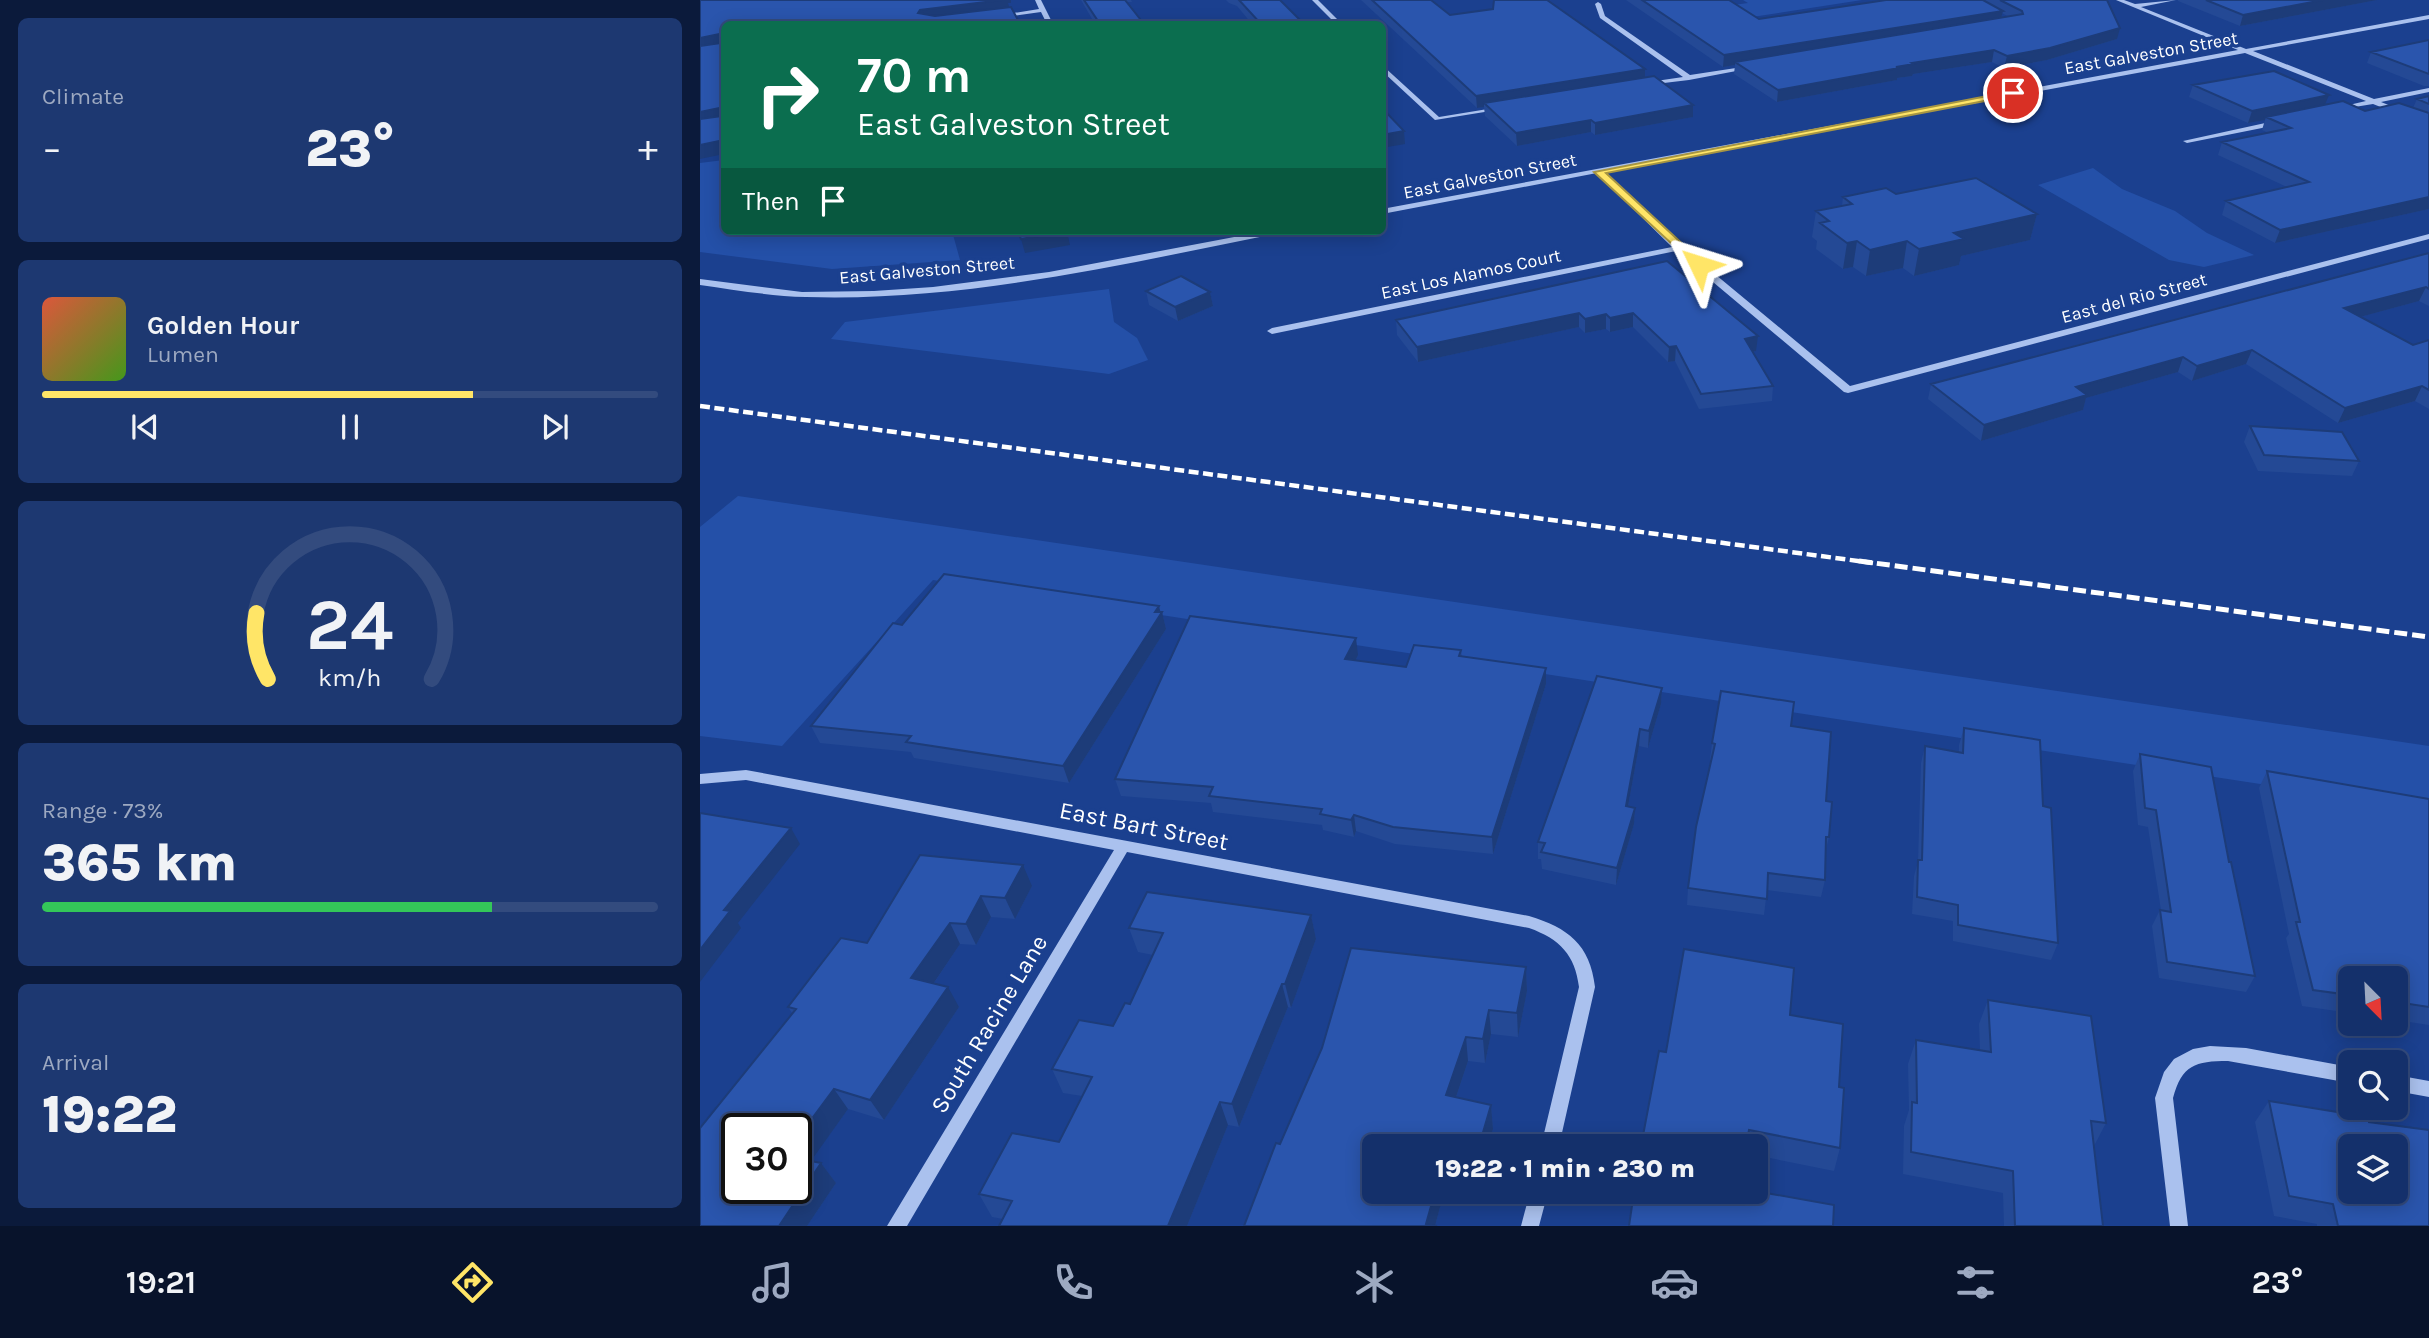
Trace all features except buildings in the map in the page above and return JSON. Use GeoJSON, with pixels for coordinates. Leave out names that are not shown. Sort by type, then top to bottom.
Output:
{"type":"FeatureCollection","features":[{"type":"Feature","properties":{"kind":"street"},"geometry":{"type":"LineString","coordinates":[[1038,0],[1048,21]]}},
{"type":"Feature","properties":{"kind":"street"},"geometry":{"type":"LineString","coordinates":[[1315,0],[1336,21]]}},
{"type":"Feature","properties":{"kind":"street"},"geometry":{"type":"LineString","coordinates":[[2119,0],[2429,124]]}},
{"type":"Feature","properties":{"kind":"street"},"geometry":{"type":"LineString","coordinates":[[2134,6],[2173,0]]}},
{"type":"Feature","properties":{"kind":"street"},"geometry":{"type":"LineString","coordinates":[[1598,4],[1602,17],[1689,78]]}},
{"type":"Feature","properties":{"kind":"street"},"geometry":{"type":"LineString","coordinates":[[991,16],[1043,10]]}},
{"type":"Feature","properties":{"kind":"street","name":"East Galveston Street"},"geometry":{"type":"LineString","coordinates":[[1386,211],[1883,117],[2429,18]]}},
{"type":"Feature","properties":{"kind":"street"},"geometry":{"type":"LineString","coordinates":[[1636,86],[1757,66]]}},
{"type":"Feature","properties":{"kind":"street"},"geometry":{"type":"LineString","coordinates":[[1386,72],[1437,119],[1504,108]]}},
{"type":"Feature","properties":{"kind":"street"},"geometry":{"type":"LineString","coordinates":[[2334,110],[2429,90]]}},
{"type":"Feature","properties":{"kind":"street"},"geometry":{"type":"LineString","coordinates":[[2187,141],[2294,118]]}},
{"type":"Feature","properties":{"kind":"street"},"geometry":{"type":"LineString","coordinates":[[1599,172],[1678,248],[1848,390]]}},
{"type":"Feature","properties":{"kind":"street","name":"East Galveston Street"},"geometry":{"type":"LineString","coordinates":[[700,282],[815,295],[980,285],[1257,235]]}},
{"type":"Feature","properties":{"kind":"street","name":"East del Rio Street"},"geometry":{"type":"LineString","coordinates":[[1848,390],[2429,236]]}},
{"type":"Feature","properties":{"kind":"street","name":"East Los Alamos Court"},"geometry":{"type":"LineString","coordinates":[[1272,331],[1678,248]]}},
{"type":"Feature","properties":{"kind":"street","name":"East Bart Street"},"geometry":{"type":"LineString","coordinates":[[700,779],[746,775],[1529,922],[1552,929],[1573,947],[1584,965],[1587,992],[1553,1134]]}},
{"type":"Feature","properties":{"kind":"street","name":"South Racine Lane"},"geometry":{"type":"LineString","coordinates":[[896,1226],[1123,847]]}},
{"type":"Feature","properties":{"kind":"street"},"geometry":{"type":"LineString","coordinates":[[2179,1226],[2164,1098],[2168,1081],[2176,1068],[2194,1057],[2218,1052],[2338,1072]]}},
{"type":"Feature","properties":{"kind":"street"},"geometry":{"type":"LineString","coordinates":[[2408,1085],[2429,1089]]}},
{"type":"Feature","properties":{"kind":"street"},"geometry":{"type":"LineString","coordinates":[[1530,1226],[1536,1204]]}},
{"type":"Feature","properties":{"kind":"shaded area"},"geometry":{"type":"Polygon","coordinates":[[[1743,0],[1862,0],[1739,19],[1719,7],[1748,3],[1743,0]]]}},
{"type":"Feature","properties":{"kind":"shaded area"},"geometry":{"type":"Polygon","coordinates":[[[721,160],[721,235],[953,235],[960,260],[832,269],[700,252],[700,163],[721,160]]]}},
{"type":"Feature","properties":{"kind":"shaded area"},"geometry":{"type":"Polygon","coordinates":[[[2093,168],[2122,189],[2175,211],[2207,233],[2254,255],[2204,267],[2169,260],[2038,185],[2093,168]]]}},
{"type":"Feature","properties":{"kind":"shaded area"},"geometry":{"type":"Polygon","coordinates":[[[1109,289],[1114,322],[1137,338],[1148,360],[1109,374],[831,339],[845,322],[1109,289]]]}},
{"type":"Feature","properties":{"kind":"shaded area"},"geometry":{"type":"Polygon","coordinates":[[[738,496],[2429,746],[2429,810],[933,580],[782,746],[700,736],[700,527],[738,496]]]}},
{"type":"Feature","properties":{"kind":"railway"},"geometry":{"type":"LineString","coordinates":[[700,406],[1873,563]]}},
{"type":"Feature","properties":{"kind":"railway"},"geometry":{"type":"LineString","coordinates":[[1859,561],[2429,637]]}},
{"type":"Feature","properties":{"kind":"route"},"geometry":{"type":"LineString","coordinates":[[1699,265],[1599,172],[2013,93]]}}]}
